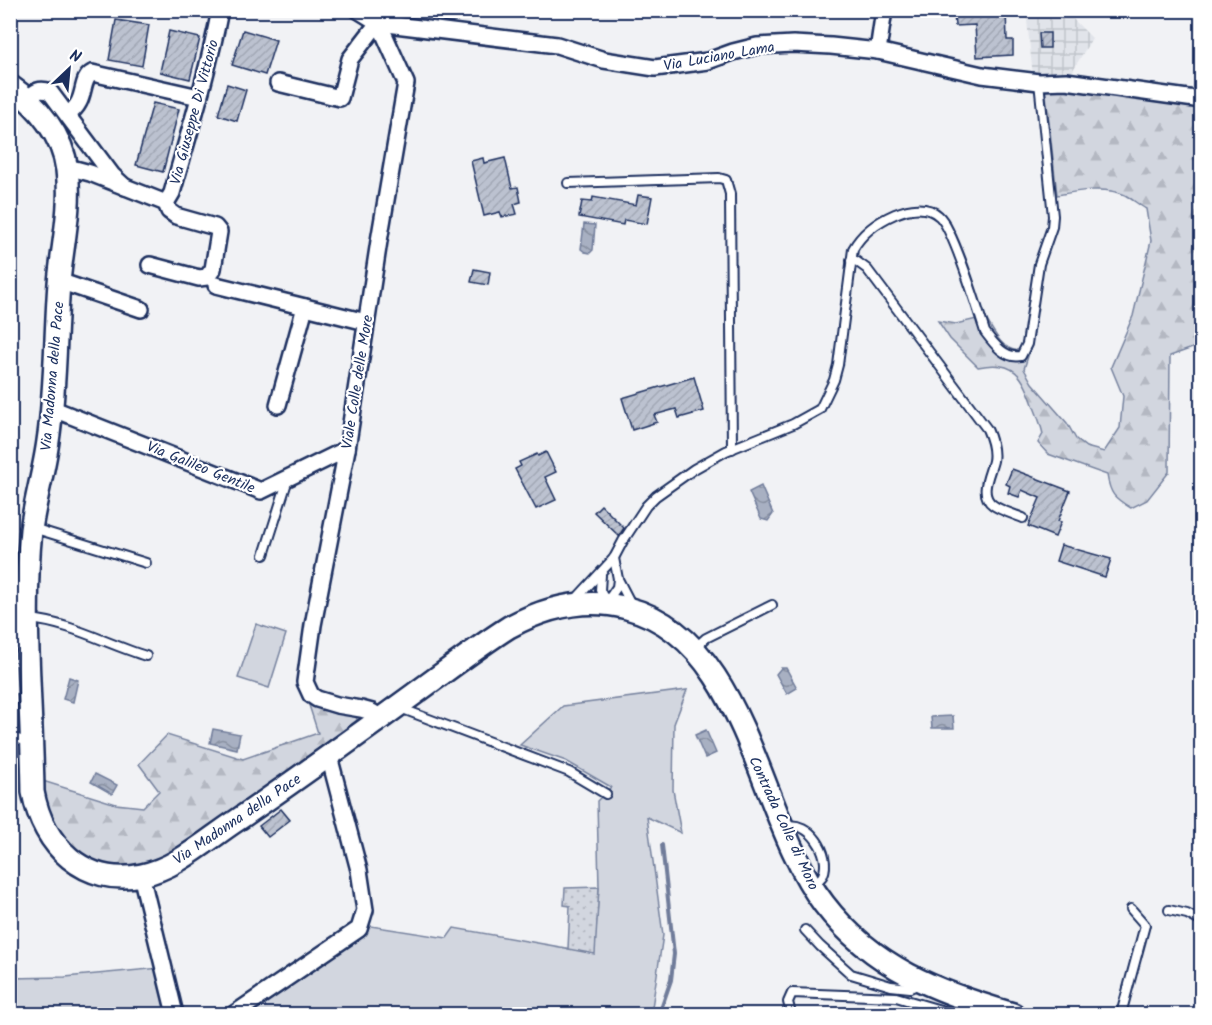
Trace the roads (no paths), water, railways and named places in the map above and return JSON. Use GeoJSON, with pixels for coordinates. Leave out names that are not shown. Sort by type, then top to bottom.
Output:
{"type":"FeatureCollection","features":[{"type":"Feature","properties":{"kind":"main road","name":"Via Madonna della Pace"},"geometry":{"type":"LineString","coordinates":[[10,86],[28,99],[52,131],[61,147],[67,169],[68,204],[59,281],[48,440],[32,528],[29,619],[33,792],[36,810],[50,839],[68,857],[91,870],[122,877],[141,875],[174,862],[509,627],[536,614],[569,604],[606,603],[634,609],[659,621]]}},
{"type":"Feature","properties":{"kind":"main road","name":"Contrada Colle di Moro"},"geometry":{"type":"LineString","coordinates":[[659,621],[695,648],[708,665],[732,706],[783,827],[811,885],[823,903],[852,936],[884,961],[923,983],[946,1006],[1013,1014]]}},
{"type":"Feature","properties":{"kind":"street","name":"Via Giuseppe Di Vittorio"},"geometry":{"type":"LineString","coordinates":[[67,169],[90,173],[166,203],[172,193],[199,97],[220,10]]}},
{"type":"Feature","properties":{"kind":"street"},"geometry":{"type":"LineString","coordinates":[[278,83],[340,98],[350,59],[383,15],[358,10]]}},
{"type":"Feature","properties":{"kind":"street"},"geometry":{"type":"LineString","coordinates":[[878,51],[884,10]]}},
{"type":"Feature","properties":{"kind":"street","name":"Via Luciano Lama"},"geometry":{"type":"LineString","coordinates":[[383,15],[557,45],[604,60],[655,68],[708,61],[758,46],[793,44],[878,51],[982,75],[1039,82],[1066,81],[1202,100]]}},
{"type":"Feature","properties":{"kind":"street","name":"Viale Colle delle More"},"geometry":{"type":"LineString","coordinates":[[383,15],[406,83],[347,449],[313,625],[305,682],[311,695],[317,699],[337,705],[389,712]]}},
{"type":"Feature","properties":{"kind":"street"},"geometry":{"type":"LineString","coordinates":[[68,114],[80,103],[86,79],[92,73],[199,97]]}},
{"type":"Feature","properties":{"kind":"street","name":"Via Giuseppe Di Vittorio"},"geometry":{"type":"LineString","coordinates":[[28,99],[35,92],[43,89],[50,92],[112,175],[124,187]]}},
{"type":"Feature","properties":{"kind":"street"},"geometry":{"type":"LineString","coordinates":[[150,265],[199,278],[207,277],[213,269],[219,232],[215,227],[176,216],[169,212],[166,203]]}},
{"type":"Feature","properties":{"kind":"street"},"geometry":{"type":"LineString","coordinates":[[59,281],[141,309]]}},
{"type":"Feature","properties":{"kind":"street"},"geometry":{"type":"LineString","coordinates":[[216,285],[366,322]]}},
{"type":"Feature","properties":{"kind":"street"},"geometry":{"type":"LineString","coordinates":[[278,405],[305,307]]}},
{"type":"Feature","properties":{"kind":"street","name":"Via Galileo Gentile"},"geometry":{"type":"LineString","coordinates":[[51,408],[261,491],[347,449]]}},
{"type":"Feature","properties":{"kind":"street"},"geometry":{"type":"LineString","coordinates":[[234,1014],[359,929],[363,921],[365,909],[359,870],[328,756]]}},
{"type":"Feature","properties":{"kind":"street"},"geometry":{"type":"LineString","coordinates":[[141,875],[175,1014]]}},
{"type":"Feature","properties":{"kind":"lane"},"geometry":{"type":"LineString","coordinates":[[569,604],[582,594],[615,558],[622,541],[652,500],[694,469],[732,448],[793,424],[820,409],[834,380],[839,358],[853,249],[862,236],[886,218],[909,209],[929,210],[940,216],[951,235],[985,332],[1006,354],[1014,357],[1021,356],[1027,344],[1039,264],[1052,227],[1053,216],[1039,82]]}},
{"type":"Feature","properties":{"kind":"lane"},"geometry":{"type":"LineString","coordinates":[[568,183],[719,177],[726,180],[730,194],[732,448]]}},
{"type":"Feature","properties":{"kind":"lane"},"geometry":{"type":"LineString","coordinates":[[851,260],[867,269],[987,429],[991,438],[993,459],[986,485],[987,499],[993,505],[1023,518]]}},
{"type":"Feature","properties":{"kind":"lane"},"geometry":{"type":"LineString","coordinates":[[264,555],[289,478]]}},
{"type":"Feature","properties":{"kind":"lane"},"geometry":{"type":"LineString","coordinates":[[32,528],[146,563]]}},
{"type":"Feature","properties":{"kind":"lane"},"geometry":{"type":"LineString","coordinates":[[615,558],[618,579],[634,609]]}},
{"type":"Feature","properties":{"kind":"lane"},"geometry":{"type":"LineString","coordinates":[[601,573],[600,590],[606,603]]}},
{"type":"Feature","properties":{"kind":"lane"},"geometry":{"type":"LineString","coordinates":[[606,603],[617,587],[618,579]]}},
{"type":"Feature","properties":{"kind":"lane"},"geometry":{"type":"LineString","coordinates":[[695,648],[706,638],[772,605]]}},
{"type":"Feature","properties":{"kind":"lane"},"geometry":{"type":"LineString","coordinates":[[29,619],[44,620],[146,656]]}},
{"type":"Feature","properties":{"kind":"lane"},"geometry":{"type":"LineString","coordinates":[[389,712],[569,772],[606,794]]}},
{"type":"Feature","properties":{"kind":"lane"},"geometry":{"type":"LineString","coordinates":[[10,737],[32,742]]}},
{"type":"Feature","properties":{"kind":"lane"},"geometry":{"type":"LineString","coordinates":[[1121,1014],[1145,925],[1131,909]]}},
{"type":"Feature","properties":{"kind":"lane"},"geometry":{"type":"LineString","coordinates":[[1169,910],[1187,914],[1202,922]]}},
{"type":"Feature","properties":{"kind":"lane"},"geometry":{"type":"LineString","coordinates":[[805,930],[851,974],[891,986],[910,988],[923,983]]}},
{"type":"Feature","properties":{"kind":"lane"},"geometry":{"type":"LineString","coordinates":[[791,1014],[788,1002],[792,993],[896,997],[946,1006]]}},
{"type":"Feature","properties":{"kind":"water"},"geometry":{"type":"Polygon","coordinates":[[[584,224],[595,225],[593,250],[590,253],[581,249],[584,224]]]}},
{"type":"Feature","properties":{"kind":"water"},"geometry":{"type":"Polygon","coordinates":[[[761,486],[773,514],[768,521],[761,519],[749,492],[761,486]]]}},
{"type":"Feature","properties":{"kind":"water"},"geometry":{"type":"Polygon","coordinates":[[[781,668],[786,668],[797,688],[787,694],[776,674],[781,668]]]}},
{"type":"Feature","properties":{"kind":"water"},"geometry":{"type":"Polygon","coordinates":[[[69,677],[78,680],[73,702],[63,699],[69,677]]]}},
{"type":"Feature","properties":{"kind":"water"},"geometry":{"type":"Polygon","coordinates":[[[953,716],[954,728],[932,728],[931,717],[953,716]]]}},
{"type":"Feature","properties":{"kind":"water"},"geometry":{"type":"Polygon","coordinates":[[[213,729],[240,734],[237,749],[210,743],[213,729]]]}},
{"type":"Feature","properties":{"kind":"water"},"geometry":{"type":"Polygon","coordinates":[[[706,730],[716,753],[705,758],[695,735],[706,730]]]}},
{"type":"Feature","properties":{"kind":"water"},"geometry":{"type":"Polygon","coordinates":[[[95,774],[117,785],[112,794],[91,782],[95,774]]]}},
{"type":"Feature","properties":{"kind":"waterway"},"geometry":{"type":"LineString","coordinates":[[661,1009],[671,980],[674,954],[662,845]]}}]}
